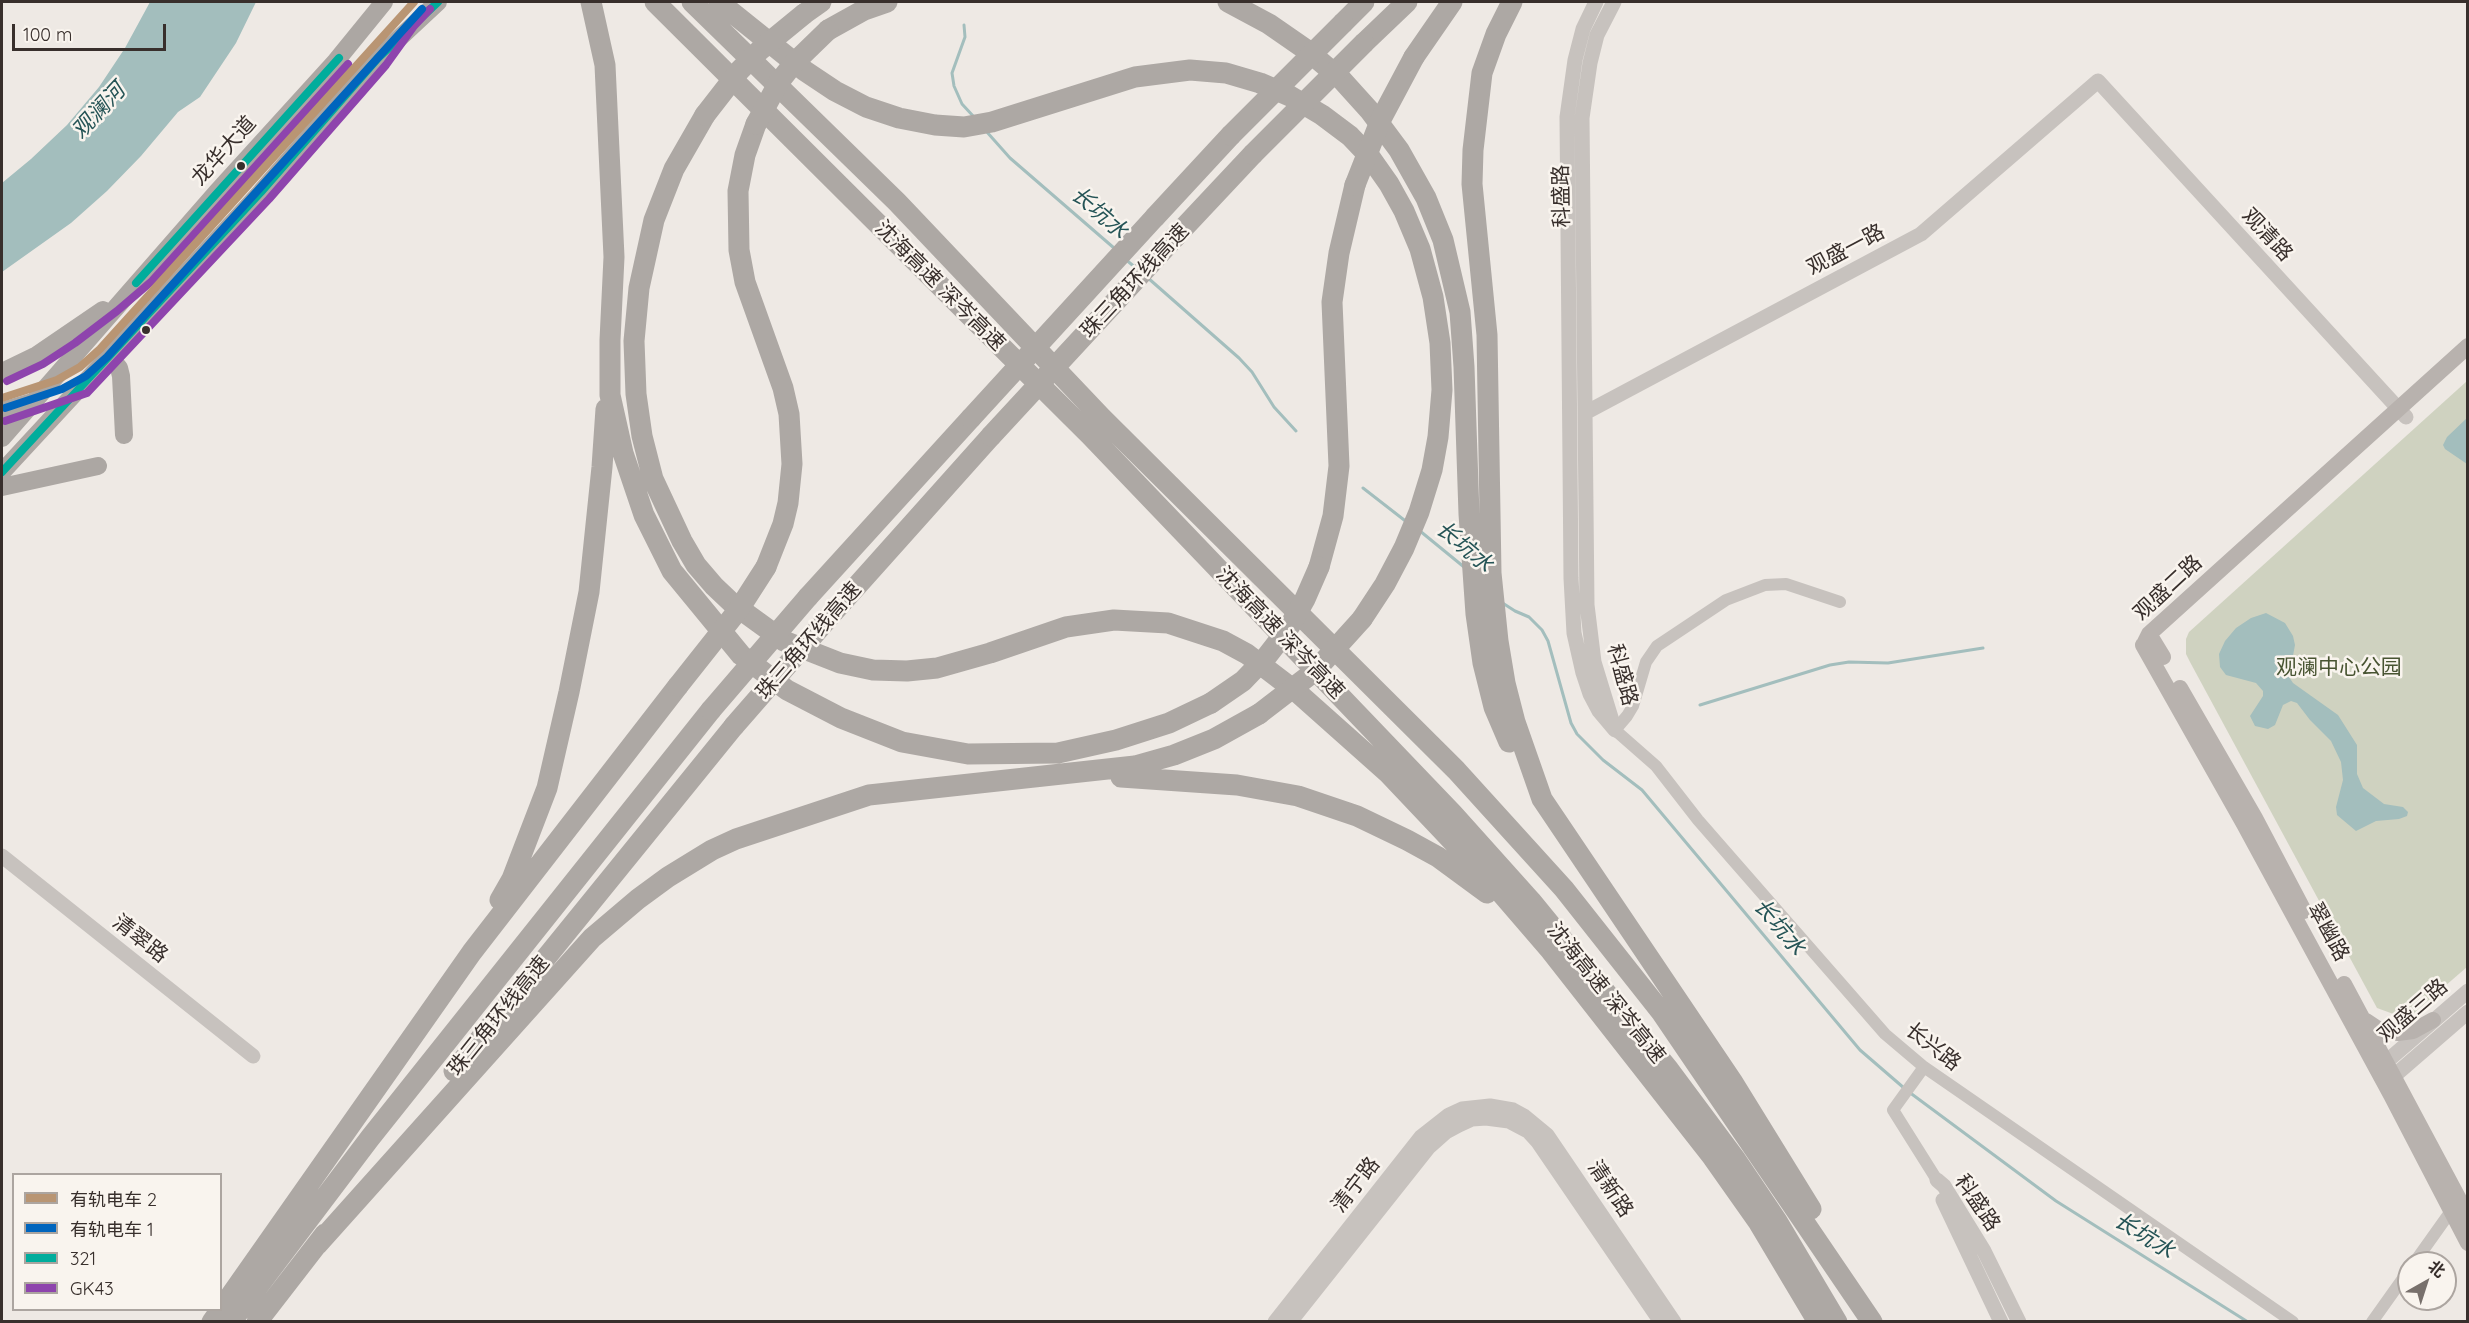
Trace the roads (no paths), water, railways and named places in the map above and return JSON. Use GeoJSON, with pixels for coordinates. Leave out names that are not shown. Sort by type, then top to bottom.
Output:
{"type":"FeatureCollection","features":[{"type":"Feature","properties":{"kind":"highway"},"geometry":{"type":"LineString","coordinates":[[472,952],[512,879],[547,788],[589,592],[602,468],[614,257],[605,65],[591,2]]}},
{"type":"Feature","properties":{"kind":"highway","name":"沈海高速 深岑高速"},"geometry":{"type":"LineString","coordinates":[[655,2],[1089,434],[1445,805],[1523,892],[1669,1070],[1736,1160],[1777,1221],[1838,1322]]}},
{"type":"Feature","properties":{"kind":"highway","name":"沈海高速 深岑高速"},"geometry":{"type":"LineString","coordinates":[[692,2],[897,202],[1102,418],[1456,770],[1564,889],[1662,1013],[1873,1322]]}},
{"type":"Feature","properties":{"kind":"highway"},"geometry":{"type":"LineString","coordinates":[[317,1245],[592,938],[638,899],[692,862],[736,839],[869,795],[1136,766],[1174,755],[1214,739],[1259,714],[1315,671],[1362,619],[1385,584],[1404,548],[1419,512],[1432,470],[1442,390],[1440,344],[1433,297],[1420,249],[1404,211],[1370,157],[1350,136],[1322,115],[1290,96],[1260,83],[1226,73],[1190,70],[1135,77],[992,122],[964,127],[935,126],[899,118],[866,107],[835,91],[719,2]]}},
{"type":"Feature","properties":{"kind":"highway"},"geometry":{"type":"LineString","coordinates":[[222,1308],[472,952],[739,609],[766,567],[776,546],[788,503],[792,464],[789,414],[783,387],[745,282],[739,250],[738,192],[745,155],[756,124],[773,92],[794,63],[828,30],[864,10],[887,2]]}},
{"type":"Feature","properties":{"kind":"highway"},"geometry":{"type":"LineString","coordinates":[[1228,2],[1269,24],[1308,51],[1342,80],[1370,111],[1399,150],[1426,198],[1451,268],[1460,312],[1474,596],[1483,663],[1494,707],[1508,742],[1542,799],[1674,994],[1768,1139],[1873,1322]]}},
{"type":"Feature","properties":{"kind":"highway","name":"珠三角环线高速"},"geometry":{"type":"LineString","coordinates":[[231,1322],[370,1138],[711,710],[808,597],[1155,217],[1231,135],[1364,2]]}},
{"type":"Feature","properties":{"kind":"highway","name":"珠三角环线高速"},"geometry":{"type":"LineString","coordinates":[[257,1322],[387,1154],[734,726],[991,436],[1176,236],[1253,154],[1407,2]]}},
{"type":"Feature","properties":{"kind":"highway"},"geometry":{"type":"LineString","coordinates":[[610,340],[610,394],[623,453],[644,515],[672,571],[741,655],[787,690],[841,718],[902,742],[968,754],[1058,753],[1116,740],[1169,723],[1211,703],[1243,681],[1288,629],[1319,567],[1333,516],[1339,466],[1332,302],[1339,253],[1355,185],[1381,119],[1414,57],[1452,2]]}},
{"type":"Feature","properties":{"kind":"highway"},"geometry":{"type":"LineString","coordinates":[[1512,2],[1496,34],[1482,73],[1473,150],[1474,216],[1487,335],[1491,573],[1495,610],[1505,683],[1515,722],[1542,799]]}},
{"type":"Feature","properties":{"kind":"highway"},"geometry":{"type":"LineString","coordinates":[[812,8],[774,37],[740,70],[705,115],[674,169],[654,220],[639,288],[634,341],[636,394],[642,436],[654,479],[682,541],[696,564],[733,604],[784,640],[840,663],[873,670],[907,671],[937,668],[971,660],[1066,627],[1114,620],[1168,623],[1223,641],[1247,654],[1298,693],[1389,774],[1495,886],[1551,951],[1712,1155],[1759,1223],[1818,1322]]}},
{"type":"Feature","properties":{"kind":"highway"},"geometry":{"type":"LineString","coordinates":[[1064,775],[1154,777],[1237,785],[1298,796],[1357,816],[1407,840],[1463,874],[1514,914],[1551,951]]}},
{"type":"Feature","properties":{"kind":"main road","name":"龙华大道"},"geometry":{"type":"LineString","coordinates":[[4,435],[145,273],[336,61],[384,2]]}},
{"type":"Feature","properties":{"kind":"main road","name":"龙华大道"},"geometry":{"type":"LineString","coordinates":[[336,61],[369,32],[397,2]]}},
{"type":"Feature","properties":{"kind":"main road"},"geometry":{"type":"LineString","coordinates":[[2,472],[79,386],[261,192],[378,58],[406,19],[422,2]]}},
{"type":"Feature","properties":{"kind":"main road"},"geometry":{"type":"LineString","coordinates":[[378,58],[438,2]]}},
{"type":"Feature","properties":{"kind":"main road","name":"龙华大道"},"geometry":{"type":"LineString","coordinates":[[2,372],[37,355],[69,335],[145,273]]}},
{"type":"Feature","properties":{"kind":"main road","name":"观盛二路"},"geometry":{"type":"LineString","coordinates":[[2149,641],[2402,413],[2468,346]]}},
{"type":"Feature","properties":{"kind":"main road"},"geometry":{"type":"LineString","coordinates":[[109,356],[119,368],[121,376],[123,435]]}},
{"type":"Feature","properties":{"kind":"main road","name":"观盛二路"},"geometry":{"type":"LineString","coordinates":[[2402,413],[2468,361]]}},
{"type":"Feature","properties":{"kind":"main road"},"geometry":{"type":"LineString","coordinates":[[2,411],[79,386]]}},
{"type":"Feature","properties":{"kind":"main road"},"geometry":{"type":"LineString","coordinates":[[4,435],[24,447]]}},
{"type":"Feature","properties":{"kind":"main road"},"geometry":{"type":"LineString","coordinates":[[2,487],[98,466]]}},
{"type":"Feature","properties":{"kind":"main road","name":"翠幽路"},"geometry":{"type":"LineString","coordinates":[[2149,641],[2255,818],[2363,1019],[2451,1211],[2468,1243]]}},
{"type":"Feature","properties":{"kind":"main road","name":"翠幽路"},"geometry":{"type":"LineString","coordinates":[[2149,641],[2244,824],[2468,1216]]}},
{"type":"Feature","properties":{"kind":"main road"},"geometry":{"type":"LineString","coordinates":[[2363,1019],[2381,1031],[2398,1033],[2413,1031],[2433,1020]]}},
{"type":"Feature","properties":{"kind":"street","name":"科盛路"},"geometry":{"type":"LineString","coordinates":[[1596,2],[1583,29],[1575,60],[1567,117],[1571,578],[1574,633],[1583,673],[1599,711],[1615,730]]}},
{"type":"Feature","properties":{"kind":"street","name":"科盛路"},"geometry":{"type":"LineString","coordinates":[[1614,2],[1597,35],[1590,63],[1582,118],[1588,623],[1594,662],[1615,730]]}},
{"type":"Feature","properties":{"kind":"street","name":"观盛一路"},"geometry":{"type":"LineString","coordinates":[[1586,413],[1921,234],[2098,81]]}},
{"type":"Feature","properties":{"kind":"street","name":"观清路"},"geometry":{"type":"LineString","coordinates":[[2098,81],[2402,413]]}},
{"type":"Feature","properties":{"kind":"street"},"geometry":{"type":"LineString","coordinates":[[1615,730],[1633,706],[1646,662],[1657,646],[1726,600],[1765,585],[1786,584],[1840,602]]}},
{"type":"Feature","properties":{"kind":"street","name":"长兴路"},"geometry":{"type":"LineString","coordinates":[[1615,730],[1656,766],[1698,820],[1885,1034],[1924,1067],[2293,1322]]}},
{"type":"Feature","properties":{"kind":"street","name":"清翠路"},"geometry":{"type":"LineString","coordinates":[[2,856],[253,1056]]}},
{"type":"Feature","properties":{"kind":"street","name":"观盛三路"},"geometry":{"type":"LineString","coordinates":[[2387,1072],[2433,1020],[2468,991]]}},
{"type":"Feature","properties":{"kind":"street","name":"观盛三路"},"geometry":{"type":"LineString","coordinates":[[2387,1072],[2468,1012]]}},
{"type":"Feature","properties":{"kind":"street"},"geometry":{"type":"LineString","coordinates":[[1924,1067],[1893,1110],[1937,1180]]}},
{"type":"Feature","properties":{"kind":"street","name":"清宁路"},"geometry":{"type":"LineString","coordinates":[[1275,1322],[1421,1137],[1435,1125],[1462,1109],[1488,1112]]}},
{"type":"Feature","properties":{"kind":"street","name":"清新路"},"geometry":{"type":"LineString","coordinates":[[1488,1112],[1513,1110],[1547,1135],[1674,1322]]}},
{"type":"Feature","properties":{"kind":"street","name":"清宁路"},"geometry":{"type":"LineString","coordinates":[[1290,1322],[1428,1148],[1446,1132],[1488,1112]]}},
{"type":"Feature","properties":{"kind":"street","name":"清新路"},"geometry":{"type":"LineString","coordinates":[[1488,1112],[1527,1131],[1538,1142],[1661,1322]]}},
{"type":"Feature","properties":{"kind":"street","name":"科盛路"},"geometry":{"type":"LineString","coordinates":[[1937,1180],[1939,1190],[2001,1322]]}},
{"type":"Feature","properties":{"kind":"street","name":"科盛路"},"geometry":{"type":"LineString","coordinates":[[1937,1180],[1944,1186],[1984,1251],[2019,1322]]}},
{"type":"Feature","properties":{"kind":"street"},"geometry":{"type":"LineString","coordinates":[[2423,1251],[2451,1211]]}},
{"type":"Feature","properties":{"kind":"street"},"geometry":{"type":"LineString","coordinates":[[2372,1322],[2397,1287]]}},
{"type":"Feature","properties":{"kind":"water","name":"观澜河"},"geometry":{"type":"Polygon","coordinates":[[[150,2],[256,2],[236,43],[200,97],[178,112],[141,156],[71,223],[2,272],[2,183],[67,125],[99,87],[125,48],[150,2]]]}},
{"type":"Feature","properties":{"kind":"water"},"geometry":{"type":"Polygon","coordinates":[[[2467,418],[2467,464],[2445,449],[2443,445],[2447,437],[2467,418]]]}},
{"type":"Feature","properties":{"kind":"water"},"geometry":{"type":"Polygon","coordinates":[[[2266,613],[2285,623],[2293,636],[2295,645],[2289,677],[2293,683],[2338,715],[2357,745],[2357,774],[2363,788],[2384,804],[2403,807],[2408,812],[2407,816],[2376,821],[2356,831],[2337,815],[2336,807],[2343,780],[2341,762],[2331,741],[2297,703],[2291,701],[2283,705],[2275,725],[2268,729],[2255,726],[2250,716],[2263,696],[2263,691],[2256,683],[2226,675],[2220,667],[2219,654],[2225,641],[2236,628],[2251,618],[2266,613]]]}},
{"type":"Feature","properties":{"kind":"waterway","name":"长坑水"},"geometry":{"type":"LineString","coordinates":[[964,25],[965,37],[952,73],[954,86],[962,104],[974,117]]}},
{"type":"Feature","properties":{"kind":"waterway","name":"长坑水"},"geometry":{"type":"LineString","coordinates":[[986,131],[1010,158],[1114,248]]}},
{"type":"Feature","properties":{"kind":"waterway","name":"长坑水"},"geometry":{"type":"LineString","coordinates":[[1125,259],[1136,268]]}},
{"type":"Feature","properties":{"kind":"waterway","name":"长坑水"},"geometry":{"type":"LineString","coordinates":[[1148,278],[1239,358],[1252,372],[1274,407],[1296,431]]}},
{"type":"Feature","properties":{"kind":"waterway","name":"长坑水"},"geometry":{"type":"LineString","coordinates":[[1363,488],[1408,523]]}},
{"type":"Feature","properties":{"kind":"waterway","name":"长坑水"},"geometry":{"type":"LineString","coordinates":[[1420,531],[1464,567]]}},
{"type":"Feature","properties":{"kind":"waterway","name":"长坑水"},"geometry":{"type":"LineString","coordinates":[[1501,602],[1529,617],[1542,630],[1548,641],[1571,723],[1577,734],[1603,760],[1642,790],[1860,1050],[1904,1088]]}},
{"type":"Feature","properties":{"kind":"waterway"},"geometry":{"type":"LineString","coordinates":[[1700,705],[1830,665],[1849,662],[1888,663],[1983,648]]}},
{"type":"Feature","properties":{"kind":"waterway","name":"长坑水"},"geometry":{"type":"LineString","coordinates":[[1909,1092],[2056,1201],[2248,1322]]}},
{"type":"Feature","properties":{"kind":"tram line","name":"2"},"geometry":{"type":"LineString","coordinates":[[2,398],[57,380],[80,367],[100,349],[414,2]]}},
{"type":"Feature","properties":{"kind":"tram line","name":"1"},"geometry":{"type":"LineString","coordinates":[[5,408],[62,389],[86,376],[107,357],[422,9]]}},
{"type":"Feature","properties":{"kind":"park label","name":"观澜中心公园"},"geometry":{"type":"Point","coordinates":[2339,668]}}]}
